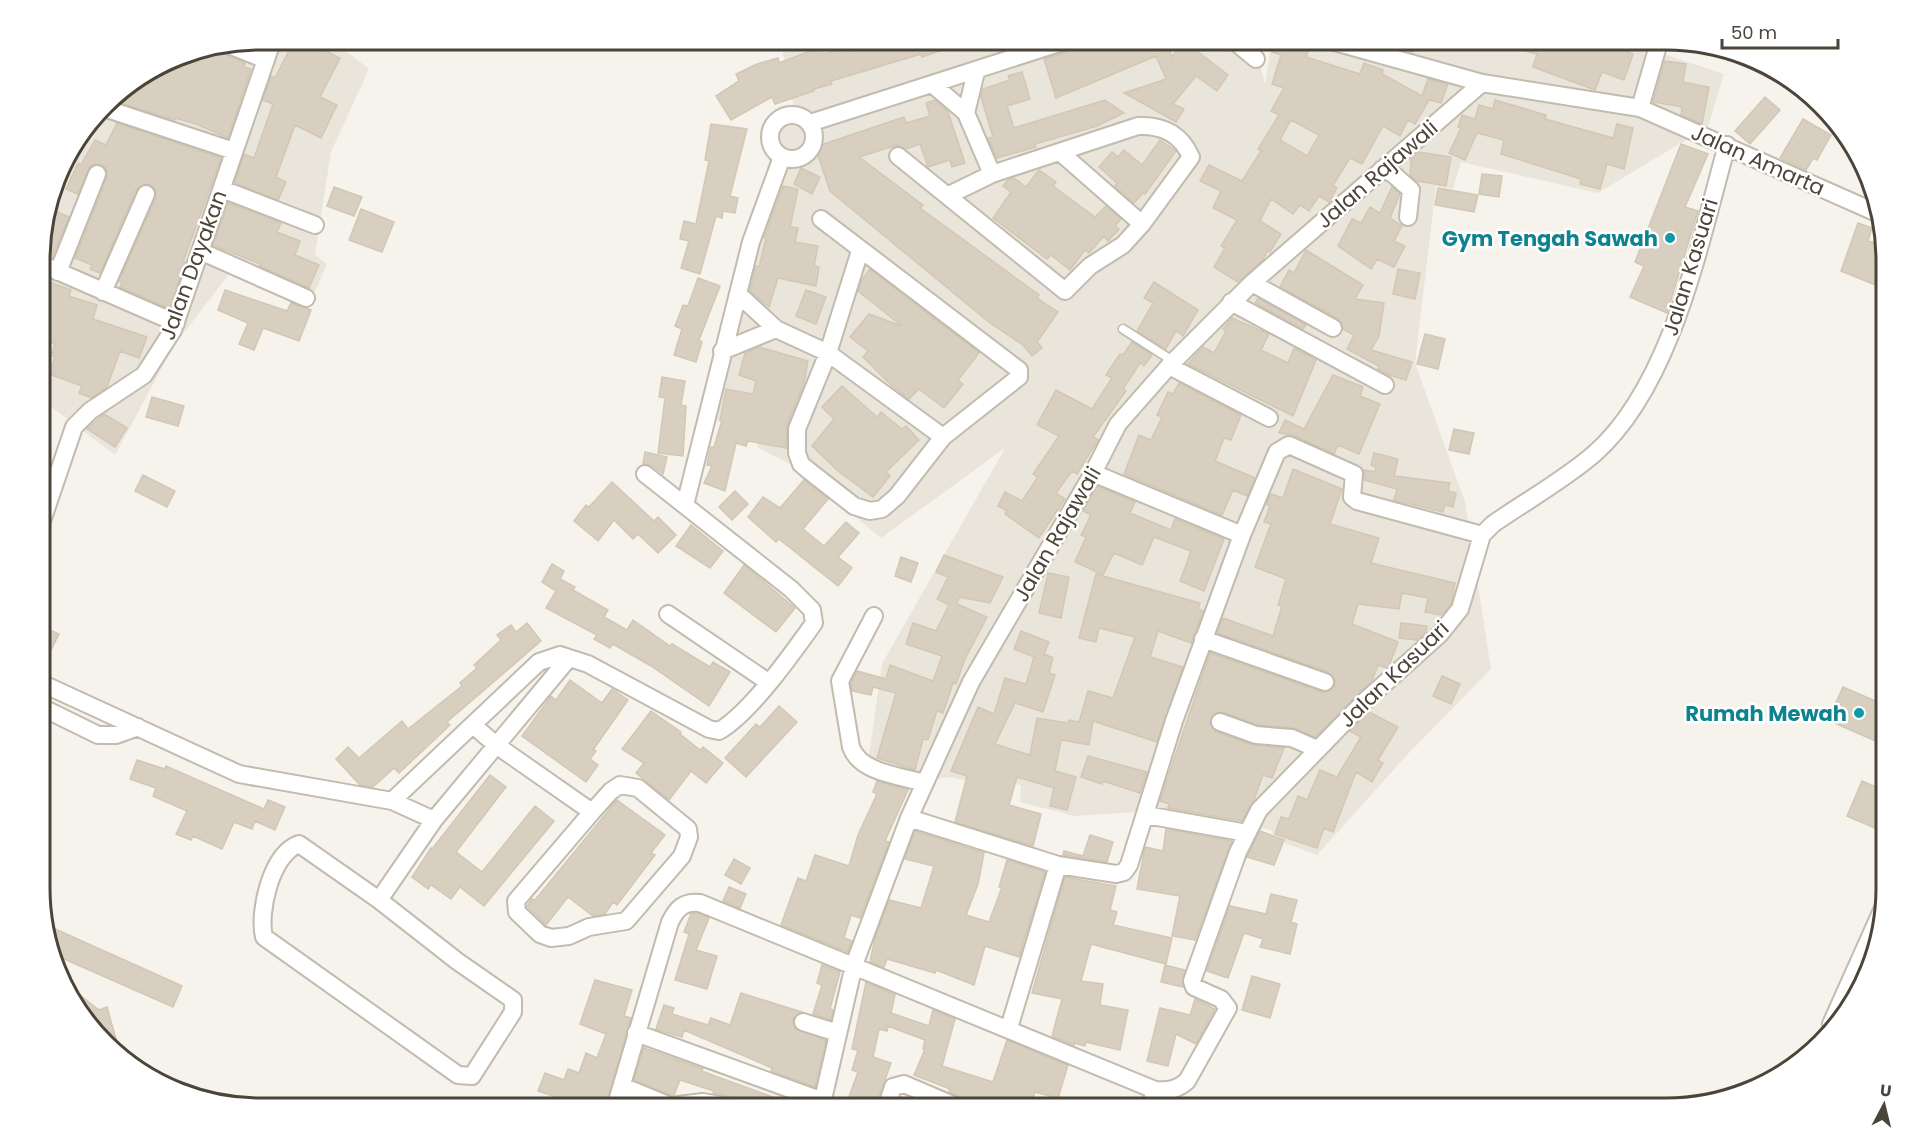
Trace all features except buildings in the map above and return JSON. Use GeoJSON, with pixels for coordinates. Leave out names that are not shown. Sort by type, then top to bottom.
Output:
{"type":"FeatureCollection","features":[{"type":"Feature","properties":{"kind":"street","name":"Jalan Dayakan"},"geometry":{"type":"LineString","coordinates":[[50,498],[74,427],[90,411],[144,375],[176,323],[269,50]]}},
{"type":"Feature","properties":{"kind":"street"},"geometry":{"type":"LineString","coordinates":[[810,123],[1040,50]]}},
{"type":"Feature","properties":{"kind":"street"},"geometry":{"type":"LineString","coordinates":[[1245,50],[1256,59]]}},
{"type":"Feature","properties":{"kind":"street","name":"Jalan Amarta"},"geometry":{"type":"LineString","coordinates":[[1378,50],[1482,83],[1640,108],[1870,210]]}},
{"type":"Feature","properties":{"kind":"street"},"geometry":{"type":"LineString","coordinates":[[1640,108],[1657,50]]}},
{"type":"Feature","properties":{"kind":"street"},"geometry":{"type":"LineString","coordinates":[[243,51],[266,60]]}},
{"type":"Feature","properties":{"kind":"street"},"geometry":{"type":"LineString","coordinates":[[966,113],[976,72]]}},
{"type":"Feature","properties":{"kind":"street","name":"Jalan Rajawali"},"geometry":{"type":"LineString","coordinates":[[823,1098],[854,965],[909,818],[971,682],[1093,472],[1118,424],[1171,363],[1252,283],[1482,83]]}},
{"type":"Feature","properties":{"kind":"street"},"geometry":{"type":"LineString","coordinates":[[932,84],[966,113],[992,174]]}},
{"type":"Feature","properties":{"kind":"street"},"geometry":{"type":"LineString","coordinates":[[112,111],[234,151]]}},
{"type":"Feature","properties":{"kind":"street"},"geometry":{"type":"LineString","coordinates":[[787,115],[800,115],[810,123],[815,135],[812,147],[804,156],[791,159],[782,157],[772,145],[770,132],[776,121],[787,115]]}},
{"type":"Feature","properties":{"kind":"street"},"geometry":{"type":"LineString","coordinates":[[898,156],[1065,291],[1090,266],[1123,245],[1142,224],[1191,157],[1181,139],[1156,127],[1138,126],[992,174],[949,195]]}},
{"type":"Feature","properties":{"kind":"street","name":"Jalan Kasuari"},"geometry":{"type":"LineString","coordinates":[[1155,1090],[1175,1089],[1187,1081],[1228,1008],[1221,999],[1194,987],[1192,981],[1247,833],[1259,810],[1365,701],[1440,634],[1460,609],[1482,535],[1493,524],[1594,454],[1624,419],[1666,346],[1687,292],[1727,145]]}},
{"type":"Feature","properties":{"kind":"street"},"geometry":{"type":"LineString","coordinates":[[1060,153],[1142,224]]}},
{"type":"Feature","properties":{"kind":"street"},"geometry":{"type":"LineString","coordinates":[[685,505],[722,351],[755,231],[782,157]]}},
{"type":"Feature","properties":{"kind":"street"},"geometry":{"type":"LineString","coordinates":[[1382,169],[1393,174],[1411,190],[1408,217]]}},
{"type":"Feature","properties":{"kind":"street"},"geometry":{"type":"LineString","coordinates":[[58,272],[97,174]]}},
{"type":"Feature","properties":{"kind":"street"},"geometry":{"type":"LineString","coordinates":[[222,189],[315,225]]}},
{"type":"Feature","properties":{"kind":"street"},"geometry":{"type":"LineString","coordinates":[[103,292],[146,195]]}},
{"type":"Feature","properties":{"kind":"street"},"geometry":{"type":"LineString","coordinates":[[821,219],[1019,370],[1019,377],[943,437],[897,496],[882,509],[870,511],[854,506],[801,464],[797,453],[797,429],[828,353],[861,251]]}},
{"type":"Feature","properties":{"kind":"street"},"geometry":{"type":"LineString","coordinates":[[200,251],[306,298]]}},
{"type":"Feature","properties":{"kind":"street"},"geometry":{"type":"LineString","coordinates":[[50,268],[176,323]]}},
{"type":"Feature","properties":{"kind":"street"},"geometry":{"type":"LineString","coordinates":[[1252,283],[1334,328]]}},
{"type":"Feature","properties":{"kind":"street"},"geometry":{"type":"LineString","coordinates":[[738,294],[776,329],[828,353],[943,437]]}},
{"type":"Feature","properties":{"kind":"street"},"geometry":{"type":"LineString","coordinates":[[1231,303],[1385,385]]}},
{"type":"Feature","properties":{"kind":"street"},"geometry":{"type":"LineString","coordinates":[[722,351],[776,329]]}},
{"type":"Feature","properties":{"kind":"street"},"geometry":{"type":"LineString","coordinates":[[1171,363],[1269,418]]}},
{"type":"Feature","properties":{"kind":"street"},"geometry":{"type":"LineString","coordinates":[[909,818],[1058,865],[1107,874],[1124,872],[1129,865],[1146,815],[1174,721],[1242,536],[1277,452],[1289,446],[1354,474],[1352,497],[1357,501],[1482,535]]}},
{"type":"Feature","properties":{"kind":"street"},"geometry":{"type":"LineString","coordinates":[[1093,472],[1242,536]]}},
{"type":"Feature","properties":{"kind":"street"},"geometry":{"type":"LineString","coordinates":[[392,801],[539,662],[554,655],[588,664],[714,731],[719,731],[732,722],[799,645],[814,623],[814,614],[791,589],[645,474]]}},
{"type":"Feature","properties":{"kind":"street"},"geometry":{"type":"LineString","coordinates":[[668,614],[768,682]]}},
{"type":"Feature","properties":{"kind":"street"},"geometry":{"type":"LineString","coordinates":[[874,616],[840,681],[850,747],[863,764],[925,783]]}},
{"type":"Feature","properties":{"kind":"street"},"geometry":{"type":"LineString","coordinates":[[1203,639],[1325,682]]}},
{"type":"Feature","properties":{"kind":"street"},"geometry":{"type":"LineString","coordinates":[[379,900],[434,820],[568,657]]}},
{"type":"Feature","properties":{"kind":"street"},"geometry":{"type":"LineString","coordinates":[[50,687],[239,774],[392,801],[434,820]]}},
{"type":"Feature","properties":{"kind":"street"},"geometry":{"type":"LineString","coordinates":[[50,711],[99,735],[116,735],[138,727]]}},
{"type":"Feature","properties":{"kind":"street"},"geometry":{"type":"LineString","coordinates":[[1220,722],[1256,735],[1292,738],[1317,749]]}},
{"type":"Feature","properties":{"kind":"street"},"geometry":{"type":"LineString","coordinates":[[473,725],[496,745],[592,812]]}},
{"type":"Feature","properties":{"kind":"street"},"geometry":{"type":"LineString","coordinates":[[620,785],[638,788],[688,830],[687,845],[682,856],[632,918],[615,924],[582,929],[561,938],[540,933],[524,921],[517,912],[516,902],[592,812],[611,791],[620,785]]}},
{"type":"Feature","properties":{"kind":"street"},"geometry":{"type":"LineString","coordinates":[[1146,815],[1247,833]]}},
{"type":"Feature","properties":{"kind":"street"},"geometry":{"type":"LineString","coordinates":[[299,844],[379,900],[457,961],[513,1000],[513,1012],[472,1076],[458,1075],[267,940],[263,934],[270,878],[290,851],[299,844]]}},
{"type":"Feature","properties":{"kind":"street"},"geometry":{"type":"LineString","coordinates":[[1009,1028],[1058,865]]}},
{"type":"Feature","properties":{"kind":"street"},"geometry":{"type":"LineString","coordinates":[[618,1098],[670,922],[676,911],[690,902],[700,903],[1009,1028],[1155,1090],[1153,1097]]}},
{"type":"Feature","properties":{"kind":"street"},"geometry":{"type":"LineString","coordinates":[[1839,1006],[1870,936]]}},
{"type":"Feature","properties":{"kind":"street"},"geometry":{"type":"LineString","coordinates":[[803,1022],[838,1033]]}},
{"type":"Feature","properties":{"kind":"street"},"geometry":{"type":"LineString","coordinates":[[636,1033],[805,1098]]}},
{"type":"Feature","properties":{"kind":"street"},"geometry":{"type":"LineString","coordinates":[[889,1098],[893,1087],[903,1084],[935,1098]]}},
{"type":"Feature","properties":{"kind":"street"},"geometry":{"type":"LineString","coordinates":[[622,1086],[650,1098]]}},
{"type":"Feature","properties":{"kind":"lane"},"geometry":{"type":"LineString","coordinates":[[1123,329],[1171,363]]}},
{"type":"Feature","properties":{"kind":"shaded area"},"geometry":{"type":"Polygon","coordinates":[[[344,50],[369,69],[331,152],[315,255],[327,264],[310,303],[233,269],[173,347],[115,455],[50,406],[51,232],[65,179],[78,154],[93,132],[121,102],[154,78],[179,65],[232,51],[344,50]]]}},
{"type":"Feature","properties":{"kind":"shaded area"},"geometry":{"type":"Polygon","coordinates":[[[782,50],[1257,50],[1265,85],[1270,50],[1651,50],[1724,74],[1707,130],[1689,138],[1598,193],[1461,162],[1453,189],[1436,186],[1415,363],[1465,502],[1491,669],[1407,755],[1317,855],[1277,840],[1271,830],[1155,811],[1075,816],[1020,802],[1021,785],[992,780],[990,786],[950,777],[931,780],[868,763],[882,664],[1005,448],[881,538],[792,465],[758,448],[756,430],[697,416],[770,158],[763,130],[778,110],[794,108],[782,50]]]}},
{"type":"Feature","properties":{"kind":"place","name":"Gym Tengah Sawah"},"geometry":{"type":"Point","coordinates":[1670,238]}},
{"type":"Feature","properties":{"kind":"place","name":"Rumah Mewah"},"geometry":{"type":"Point","coordinates":[1859,713]}}]}
